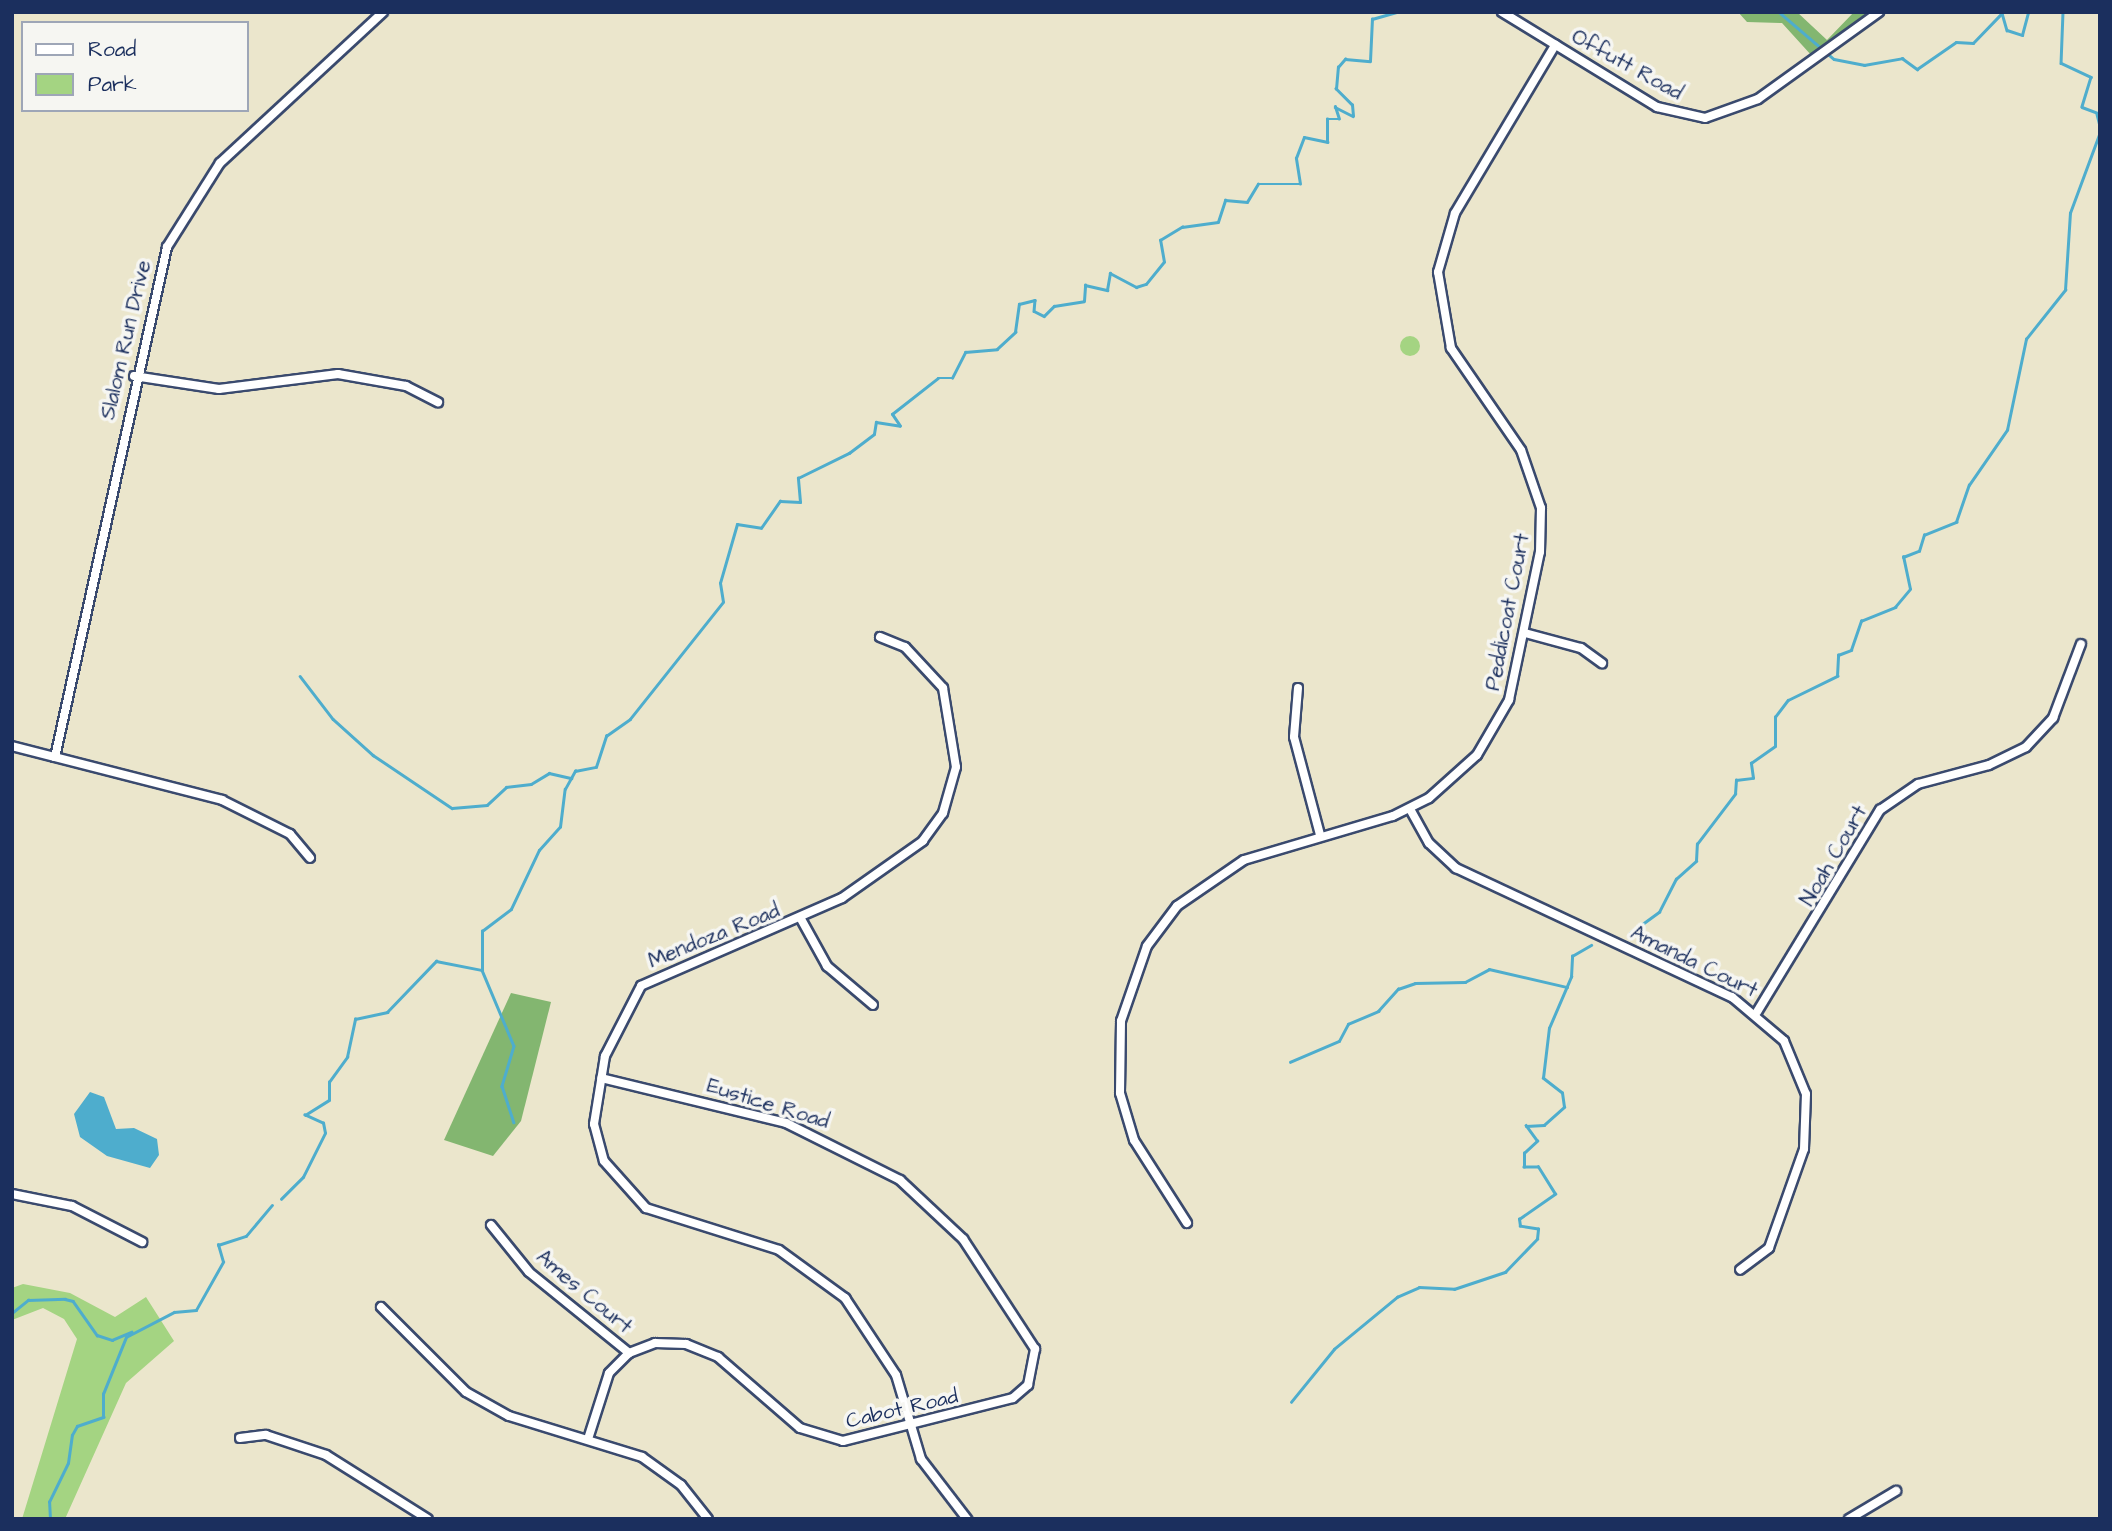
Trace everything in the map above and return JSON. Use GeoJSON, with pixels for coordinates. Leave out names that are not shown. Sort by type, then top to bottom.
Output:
{"type":"FeatureCollection","features":[{"type":"Feature","properties":{"kind":"street","name":"Slalom Run Drive"},"geometry":{"type":"LineString","coordinates":[[55,757],[158,271],[200,188],[235,147],[383,12]]}},
{"type":"Feature","properties":{"kind":"street","name":"Offutt Road"},"geometry":{"type":"LineString","coordinates":[[1502,12],[1657,107],[1696,118],[1741,109],[1826,53],[1879,12]]}},
{"type":"Feature","properties":{"kind":"street","name":"Peddicoat Court"},"geometry":{"type":"LineString","coordinates":[[1187,1223],[1134,1140],[1120,1093],[1118,1047],[1134,973],[1161,926],[1198,888],[1244,860],[1410,809],[1462,772],[1490,738],[1509,700],[1542,541],[1539,495],[1521,450],[1451,348],[1438,272],[1455,213],[1555,45]]}},
{"type":"Feature","properties":{"kind":"street"},"geometry":{"type":"LineString","coordinates":[[134,376],[219,389],[338,374],[407,386],[438,402]]}},
{"type":"Feature","properties":{"kind":"street"},"geometry":{"type":"LineString","coordinates":[[1525,633],[1581,648],[1602,663]]}},
{"type":"Feature","properties":{"kind":"street","name":"Mendoza Road"},"geometry":{"type":"LineString","coordinates":[[880,637],[905,647],[943,688],[955,750],[949,798],[923,841],[800,919],[641,986],[613,1034],[601,1078],[597,1143],[618,1183],[646,1208],[756,1240],[827,1281],[883,1348],[912,1426],[921,1459],[967,1519]]}},
{"type":"Feature","properties":{"kind":"street","name":"Noah Court"},"geometry":{"type":"LineString","coordinates":[[1757,1012],[1880,810],[1918,785],[1989,765],[2037,738],[2061,702],[2081,645]]}},
{"type":"Feature","properties":{"kind":"street"},"geometry":{"type":"LineString","coordinates":[[1298,688],[1294,737],[1320,835]]}},
{"type":"Feature","properties":{"kind":"street"},"geometry":{"type":"LineString","coordinates":[[12,747],[222,800],[290,834],[310,858]]}},
{"type":"Feature","properties":{"kind":"street","name":"Amanda Court"},"geometry":{"type":"LineString","coordinates":[[1410,809],[1429,843],[1456,868],[1757,1012],[1794,1058],[1808,1112],[1804,1149],[1774,1238],[1741,1270]]}},
{"type":"Feature","properties":{"kind":"street"},"geometry":{"type":"LineString","coordinates":[[800,919],[827,966],[873,1004]]}},
{"type":"Feature","properties":{"kind":"street","name":"Eustice Road"},"geometry":{"type":"LineString","coordinates":[[601,1078],[786,1123],[841,1145],[937,1211],[997,1285]]}},
{"type":"Feature","properties":{"kind":"street"},"geometry":{"type":"LineString","coordinates":[[12,1194],[72,1206],[142,1242]]}},
{"type":"Feature","properties":{"kind":"street","name":"Ames Court"},"geometry":{"type":"LineString","coordinates":[[491,1225],[529,1272],[629,1353]]}},
{"type":"Feature","properties":{"kind":"street","name":"Cabot Road"},"geometry":{"type":"LineString","coordinates":[[629,1353],[671,1342],[706,1351],[739,1371],[800,1428],[830,1441],[912,1426],[999,1404],[1028,1385],[1035,1358],[1031,1334],[997,1285]]}},
{"type":"Feature","properties":{"kind":"street"},"geometry":{"type":"LineString","coordinates":[[381,1307],[466,1392],[509,1416],[589,1439],[661,1469],[708,1519]]}},
{"type":"Feature","properties":{"kind":"street"},"geometry":{"type":"LineString","coordinates":[[589,1439],[600,1389],[629,1353]]}},
{"type":"Feature","properties":{"kind":"street"},"geometry":{"type":"LineString","coordinates":[[240,1438],[266,1434],[307,1447],[423,1517]]}},
{"type":"Feature","properties":{"kind":"street"},"geometry":{"type":"LineString","coordinates":[[1849,1519],[1896,1491]]}},
{"type":"Feature","properties":{"kind":"green space"},"geometry":{"type":"Polygon","coordinates":[[[1738,12],[1797,12],[1827,40],[1854,12],[1869,12],[1812,56],[1782,23],[1747,22],[1738,12]]]}},
{"type":"Feature","properties":{"kind":"green space"},"geometry":{"type":"Polygon","coordinates":[[[1406,336],[1414,336],[1420,346],[1414,356],[1406,356],[1400,350],[1400,342],[1406,336]]]}},
{"type":"Feature","properties":{"kind":"green space"},"geometry":{"type":"Polygon","coordinates":[[[511,993],[551,1002],[521,1121],[493,1156],[444,1140],[511,993]]]}},
{"type":"Feature","properties":{"kind":"green space"},"geometry":{"type":"Polygon","coordinates":[[[23,1284],[70,1293],[115,1317],[146,1297],[174,1341],[126,1383],[65,1519],[22,1519],[77,1339],[64,1319],[43,1308],[12,1320],[12,1288],[23,1284]]]}},
{"type":"Feature","properties":{"kind":"water"},"geometry":{"type":"Polygon","coordinates":[[[90,1092],[104,1097],[116,1129],[134,1128],[157,1139],[159,1155],[150,1168],[107,1156],[80,1137],[74,1114],[90,1092]]]}},
{"type":"Feature","properties":{"kind":"waterway"},"geometry":{"type":"LineString","coordinates":[[281,1199],[303,1177],[325,1133],[323,1123],[305,1115],[329,1100],[329,1082],[347,1057],[355,1019],[387,1012],[436,961],[482,970],[482,931],[511,909],[539,850],[560,827],[565,789],[575,771],[596,767],[606,736],[630,719],[723,602],[720,583],[737,524],[761,528],[780,501],[800,502],[798,478],[849,453],[874,434],[876,422],[900,426],[892,414],[938,378],[952,378],[965,352],[997,349],[1015,332],[1019,304],[1035,300],[1034,311],[1044,316],[1054,306],[1084,301],[1085,285],[1107,290],[1110,273],[1136,287],[1146,284],[1164,262],[1160,240],[1182,227],[1218,222],[1225,200],[1247,202],[1258,184],[1300,184],[1296,158],[1304,137],[1327,142],[1327,119],[1339,119],[1335,107],[1353,116],[1352,105],[1336,89],[1338,67],[1345,59],[1370,61],[1372,19],[1396,12]]}},
{"type":"Feature","properties":{"kind":"waterway"},"geometry":{"type":"LineString","coordinates":[[1779,12],[1834,59],[1864,65],[1902,58],[1917,69],[1956,42],[1973,43],[2002,13],[2007,30],[2022,35],[2028,12]]}},
{"type":"Feature","properties":{"kind":"waterway"},"geometry":{"type":"LineString","coordinates":[[2063,12],[2061,63],[2091,77],[2082,107],[2100,114]]}},
{"type":"Feature","properties":{"kind":"waterway"},"geometry":{"type":"LineString","coordinates":[[2097,114],[2100,126]]}},
{"type":"Feature","properties":{"kind":"waterway"},"geometry":{"type":"LineString","coordinates":[[1630,933],[1659,912],[1676,879],[1696,861],[1697,844],[1735,794],[1736,780],[1753,778],[1751,763],[1775,746],[1775,717],[1788,700],[1837,676],[1838,655],[1851,650],[1861,621],[1895,607],[1910,589],[1903,557],[1919,551],[1924,535],[1956,522],[1969,485],[2007,430],[2026,339],[2065,290],[2070,213],[2100,132]]}},
{"type":"Feature","properties":{"kind":"waterway"},"geometry":{"type":"LineString","coordinates":[[300,676],[333,719],[373,755],[452,808],[487,805],[506,787],[531,784],[549,773],[571,778]]}},
{"type":"Feature","properties":{"kind":"waterway"},"geometry":{"type":"LineString","coordinates":[[1291,1402],[1334,1349],[1397,1297],[1419,1287],[1454,1289],[1505,1272],[1537,1239],[1538,1229],[1520,1226],[1519,1219],[1555,1194],[1538,1167],[1524,1167],[1524,1153],[1537,1141],[1526,1126],[1544,1125],[1564,1107],[1562,1093],[1543,1078],[1549,1028],[1571,977],[1572,956],[1591,945]]}},
{"type":"Feature","properties":{"kind":"waterway"},"geometry":{"type":"LineString","coordinates":[[1290,1062],[1339,1041],[1348,1024],[1378,1011],[1398,989],[1415,983],[1465,982],[1489,969],[1567,987]]}},
{"type":"Feature","properties":{"kind":"waterway"},"geometry":{"type":"LineString","coordinates":[[482,970],[514,1046],[502,1086],[514,1122]]}},
{"type":"Feature","properties":{"kind":"waterway"},"geometry":{"type":"LineString","coordinates":[[50,1519],[49,1502],[68,1463],[72,1435],[77,1426],[103,1417],[103,1394],[126,1337],[174,1312],[196,1310],[223,1262],[218,1245],[246,1236],[272,1205]]}},
{"type":"Feature","properties":{"kind":"waterway"},"geometry":{"type":"LineString","coordinates":[[12,1313],[28,1300],[65,1299],[73,1301],[97,1335],[112,1340],[131,1332]]}}]}
